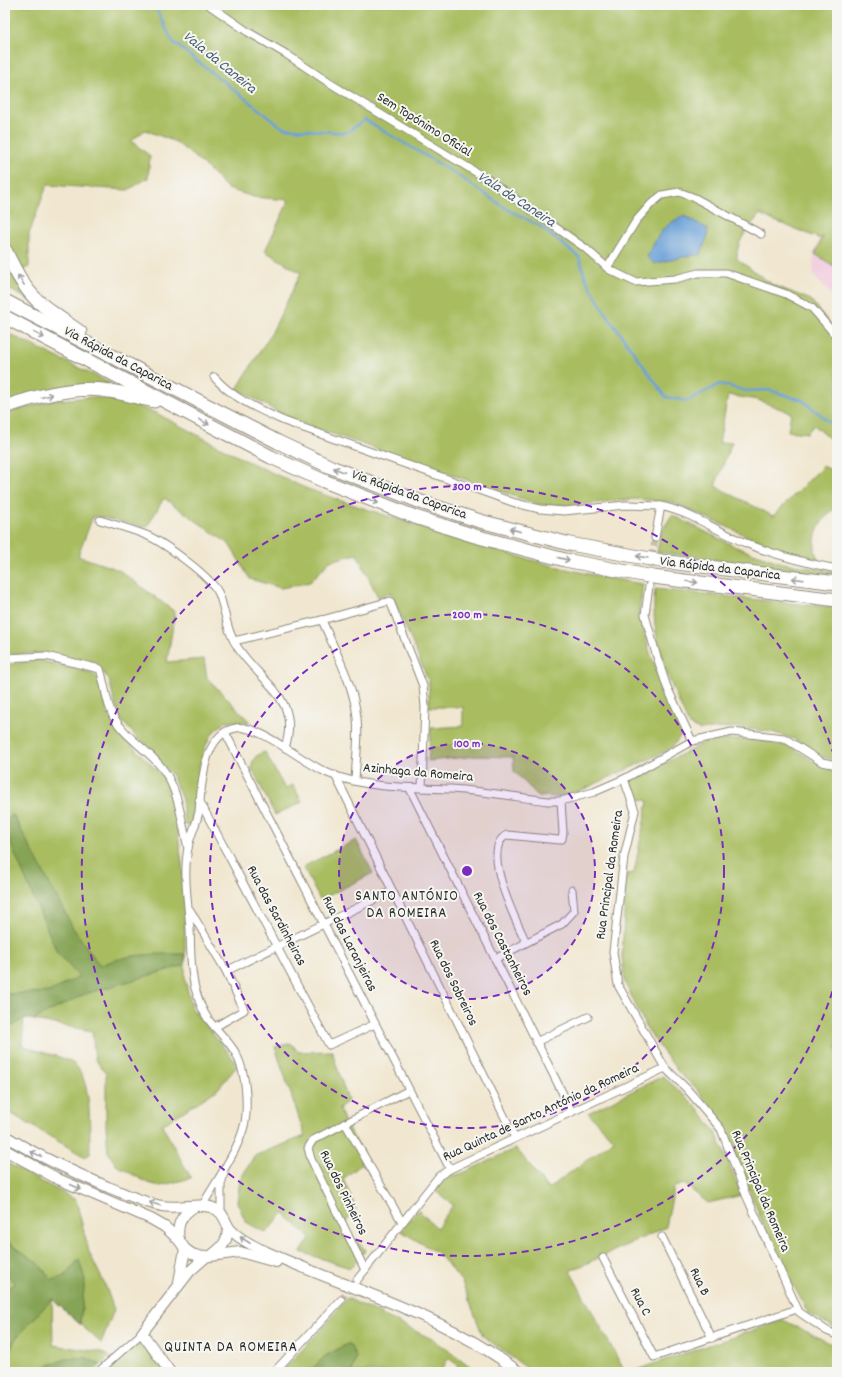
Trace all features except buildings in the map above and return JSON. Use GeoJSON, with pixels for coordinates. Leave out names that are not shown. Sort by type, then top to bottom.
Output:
{"type":"FeatureCollection","features":[{"type":"Feature","properties":{"kind":"highway"},"geometry":{"type":"LineString","coordinates":[[5,250],[19,278],[39,302],[115,358]]}},
{"type":"Feature","properties":{"kind":"highway","name":"Via Rápida da Caparica"},"geometry":{"type":"LineString","coordinates":[[5,301],[210,408],[331,467],[421,502],[526,534],[578,546],[661,561],[837,583]]}},
{"type":"Feature","properties":{"kind":"highway","name":"Via Rápida da Caparica"},"geometry":{"type":"LineString","coordinates":[[5,317],[169,404],[324,482],[415,517],[476,536],[565,560],[653,577],[837,600]]}},
{"type":"Feature","properties":{"kind":"highway"},"geometry":{"type":"LineString","coordinates":[[5,407],[56,394],[85,390],[108,390],[169,404]]}},
{"type":"Feature","properties":{"kind":"main road"},"geometry":{"type":"LineString","coordinates":[[5,1136],[29,1151],[135,1198],[163,1207],[198,1206],[213,1208],[221,1213],[228,1226],[245,1240],[258,1248],[411,1310],[482,1346],[519,1372]]}},
{"type":"Feature","properties":{"kind":"main road"},"geometry":{"type":"LineString","coordinates":[[5,1150],[58,1179],[151,1219],[165,1227],[179,1240],[185,1249],[192,1254],[210,1255],[240,1252],[269,1259],[435,1327],[486,1355],[511,1372]]}},
{"type":"Feature","properties":{"kind":"main road"},"geometry":{"type":"LineString","coordinates":[[179,1240],[178,1232],[181,1219],[186,1212],[198,1206]]}},
{"type":"Feature","properties":{"kind":"main road"},"geometry":{"type":"LineString","coordinates":[[170,1372],[142,1333],[190,1271],[224,1246],[228,1236],[228,1226]]}},
{"type":"Feature","properties":{"kind":"main road"},"geometry":{"type":"LineString","coordinates":[[176,1289],[183,1266],[185,1249]]}},
{"type":"Feature","properties":{"kind":"street","name":"Sem Topónimo Oficial"},"geometry":{"type":"LineString","coordinates":[[209,5],[248,32],[487,179],[584,248],[607,268],[635,282],[674,278],[698,273],[726,273],[786,294],[812,308],[837,337]]}},
{"type":"Feature","properties":{"kind":"street"},"geometry":{"type":"LineString","coordinates":[[607,268],[636,221],[651,204],[662,195],[679,192],[695,198],[761,234]]}},
{"type":"Feature","properties":{"kind":"street"},"geometry":{"type":"LineString","coordinates":[[214,377],[220,384],[250,405],[284,421],[515,503],[540,509],[564,511],[626,505],[661,506],[676,509],[748,544],[798,562],[837,569]]}},
{"type":"Feature","properties":{"kind":"street"},"geometry":{"type":"LineString","coordinates":[[655,538],[661,506]]}},
{"type":"Feature","properties":{"kind":"street"},"geometry":{"type":"LineString","coordinates":[[100,520],[148,536],[190,564],[213,584],[219,593],[225,620],[234,641],[253,667],[284,701],[289,725],[289,734],[285,748]]}},
{"type":"Feature","properties":{"kind":"street"},"geometry":{"type":"LineString","coordinates":[[649,586],[646,615],[656,654],[667,688],[692,740]]}},
{"type":"Feature","properties":{"kind":"street"},"geometry":{"type":"LineString","coordinates":[[234,641],[322,620],[390,600],[423,686],[425,707],[422,788]]}},
{"type":"Feature","properties":{"kind":"street"},"geometry":{"type":"LineString","coordinates":[[322,620],[342,666],[356,711],[357,750],[355,781]]}},
{"type":"Feature","properties":{"kind":"street"},"geometry":{"type":"LineString","coordinates":[[5,658],[46,656],[100,669],[113,716],[122,728],[168,776],[174,790],[188,848]]}},
{"type":"Feature","properties":{"kind":"street","name":"Azinhaga da Romeira"},"geometry":{"type":"LineString","coordinates":[[225,732],[234,728],[251,729],[317,768],[335,776],[355,781],[410,789],[453,789],[548,801],[561,801],[594,792],[624,779],[692,740],[732,732],[784,738],[822,762],[837,764]]}},
{"type":"Feature","properties":{"kind":"street"},"geometry":{"type":"LineString","coordinates":[[221,1213],[221,1185],[230,1158],[244,1129],[246,1116],[245,1083],[239,1061],[234,1051],[201,1006],[195,986],[192,970],[186,868],[188,848],[197,824],[203,770],[209,754],[217,740],[225,732]]}},
{"type":"Feature","properties":{"kind":"street","name":"Rua das Laranjeiras"},"geometry":{"type":"LineString","coordinates":[[225,732],[450,1169]]}},
{"type":"Feature","properties":{"kind":"street","name":"Rua dos Sobreiros"},"geometry":{"type":"LineString","coordinates":[[335,776],[515,1138]]}},
{"type":"Feature","properties":{"kind":"street","name":"Rua Principal da Romeira"},"geometry":{"type":"LineString","coordinates":[[624,779],[634,811],[624,857],[613,952],[618,985],[665,1068],[687,1089],[720,1129],[746,1195],[797,1309],[799,1312],[827,1331],[837,1335]]}},
{"type":"Feature","properties":{"kind":"street","name":"Rua dos Castanheiros"},"geometry":{"type":"LineString","coordinates":[[410,789],[572,1112]]}},
{"type":"Feature","properties":{"kind":"street","name":"Rua das Sardinheiras"},"geometry":{"type":"LineString","coordinates":[[199,800],[329,1045],[375,1024]]}},
{"type":"Feature","properties":{"kind":"street"},"geometry":{"type":"LineString","coordinates":[[526,942],[497,869],[498,843],[501,838],[507,835],[559,840],[562,839],[561,801]]}},
{"type":"Feature","properties":{"kind":"street"},"geometry":{"type":"LineString","coordinates":[[495,959],[562,924],[570,916],[574,907],[572,890]]}},
{"type":"Feature","properties":{"kind":"street"},"geometry":{"type":"LineString","coordinates":[[226,971],[392,891]]}},
{"type":"Feature","properties":{"kind":"street"},"geometry":{"type":"LineString","coordinates":[[189,909],[226,971],[244,1010],[215,1027]]}},
{"type":"Feature","properties":{"kind":"street"},"geometry":{"type":"LineString","coordinates":[[536,1042],[588,1017]]}},
{"type":"Feature","properties":{"kind":"street","name":"Rua Quinta de Santo António da Romeira"},"geometry":{"type":"LineString","coordinates":[[357,1280],[439,1176],[450,1169],[665,1068]]}},
{"type":"Feature","properties":{"kind":"street","name":"Rua dos Pinheiros"},"geometry":{"type":"LineString","coordinates":[[365,1270],[308,1151],[309,1145],[313,1140],[410,1090]]}},
{"type":"Feature","properties":{"kind":"street"},"geometry":{"type":"LineString","coordinates":[[345,1124],[402,1222]]}},
{"type":"Feature","properties":{"kind":"street"},"geometry":{"type":"LineString","coordinates":[[198,1206],[230,1158]]}},
{"type":"Feature","properties":{"kind":"street","name":"Rua B"},"geometry":{"type":"LineString","coordinates":[[662,1238],[712,1338]]}},
{"type":"Feature","properties":{"kind":"street","name":"Rua C"},"geometry":{"type":"LineString","coordinates":[[604,1258],[654,1357],[712,1338]]}},
{"type":"Feature","properties":{"kind":"street"},"geometry":{"type":"LineString","coordinates":[[274,1372],[341,1300]]}},
{"type":"Feature","properties":{"kind":"street"},"geometry":{"type":"LineString","coordinates":[[712,1338],[797,1309]]}},
{"type":"Feature","properties":{"kind":"street"},"geometry":{"type":"LineString","coordinates":[[98,1372],[142,1333]]}},
{"type":"Feature","properties":{"kind":"shaded area"},"geometry":{"type":"Polygon","coordinates":[[[837,222],[837,301],[813,275],[814,251],[826,230],[837,222]]]}},
{"type":"Feature","properties":{"kind":"green space"},"geometry":{"type":"Polygon","coordinates":[[[5,5],[837,5],[837,260],[834,266],[815,254],[823,236],[821,239],[760,214],[741,240],[737,252],[737,259],[773,285],[811,300],[837,333],[837,445],[814,425],[807,433],[788,431],[791,413],[758,400],[728,395],[719,443],[732,442],[715,486],[773,516],[823,466],[837,473],[837,507],[825,517],[815,538],[816,553],[819,561],[787,554],[672,502],[635,499],[577,505],[540,505],[292,420],[237,389],[272,332],[301,273],[265,251],[289,200],[254,197],[228,189],[203,164],[176,142],[145,130],[131,141],[150,156],[148,178],[128,190],[47,185],[29,234],[29,267],[20,271],[5,236],[5,5]]]}},
{"type":"Feature","properties":{"kind":"green space"},"geometry":{"type":"Polygon","coordinates":[[[5,256],[29,300],[5,287],[5,256]]]}},
{"type":"Feature","properties":{"kind":"green space"},"geometry":{"type":"Polygon","coordinates":[[[5,332],[112,384],[95,384],[5,401],[5,332]]]}},
{"type":"Feature","properties":{"kind":"green space"},"geometry":{"type":"Polygon","coordinates":[[[93,397],[125,402],[156,413],[245,460],[305,488],[336,499],[526,559],[565,569],[643,584],[639,613],[651,656],[678,719],[681,735],[671,749],[582,790],[559,797],[538,796],[514,771],[513,757],[477,756],[428,761],[431,728],[463,726],[463,707],[429,707],[429,682],[391,593],[378,597],[357,554],[330,561],[310,582],[281,588],[250,579],[229,544],[164,498],[147,527],[93,516],[78,556],[119,570],[175,612],[167,662],[204,659],[207,678],[250,722],[227,721],[213,733],[207,743],[200,765],[191,826],[185,825],[182,800],[172,775],[119,718],[109,680],[95,662],[46,653],[12,654],[5,652],[5,615],[8,603],[5,601],[5,413],[55,400],[93,397]]]}},
{"type":"Feature","properties":{"kind":"green space"},"geometry":{"type":"Polygon","coordinates":[[[672,515],[736,547],[782,563],[837,572],[837,576],[657,552],[661,532],[672,515]]]}},
{"type":"Feature","properties":{"kind":"green space"},"geometry":{"type":"Polygon","coordinates":[[[655,589],[837,608],[837,761],[820,756],[794,739],[772,732],[736,727],[699,730],[689,725],[674,692],[662,659],[655,625],[655,589]]]}},
{"type":"Feature","properties":{"kind":"green space"},"geometry":{"type":"Polygon","coordinates":[[[38,660],[93,673],[101,683],[108,714],[119,733],[164,777],[173,796],[183,872],[185,911],[185,980],[192,1008],[238,1065],[217,1090],[162,1125],[191,1178],[160,1186],[148,1183],[116,1165],[108,1152],[106,1126],[106,1074],[95,1059],[92,1031],[24,1018],[22,1045],[69,1061],[77,1067],[83,1077],[86,1089],[90,1117],[90,1154],[85,1157],[5,1110],[5,665],[38,660]]]}},
{"type":"Feature","properties":{"kind":"green space"},"geometry":{"type":"Polygon","coordinates":[[[754,739],[789,746],[827,769],[837,769],[837,1329],[809,1314],[772,1246],[722,1123],[696,1088],[679,1073],[648,1031],[625,983],[622,957],[626,874],[634,873],[648,801],[635,798],[631,781],[709,740],[754,739]]]}},
{"type":"Feature","properties":{"kind":"green space"},"geometry":{"type":"Polygon","coordinates":[[[265,752],[285,789],[293,785],[302,802],[275,815],[252,769],[252,763],[255,758],[259,754],[265,752]]]}},
{"type":"Feature","properties":{"kind":"green space"},"geometry":{"type":"Polygon","coordinates":[[[13,815],[73,928],[100,966],[131,956],[163,954],[185,954],[185,965],[85,994],[33,1020],[24,1018],[13,1026],[5,1016],[5,994],[49,992],[79,977],[57,952],[5,831],[5,819],[13,815]]]}},
{"type":"Feature","properties":{"kind":"green space"},"geometry":{"type":"Polygon","coordinates":[[[356,840],[373,873],[320,900],[303,867],[356,840]]]}},
{"type":"Feature","properties":{"kind":"green space"},"geometry":{"type":"Polygon","coordinates":[[[291,1043],[298,1052],[332,1051],[348,1101],[339,1108],[345,1123],[367,1160],[343,1179],[356,1209],[346,1222],[348,1235],[366,1250],[350,1268],[301,1252],[310,1238],[283,1213],[266,1233],[246,1222],[237,1202],[240,1180],[254,1156],[305,1136],[275,1047],[291,1043]]]}},
{"type":"Feature","properties":{"kind":"green space"},"geometry":{"type":"Polygon","coordinates":[[[663,1076],[696,1106],[716,1133],[742,1195],[708,1203],[684,1184],[674,1187],[666,1227],[570,1271],[625,1372],[532,1372],[483,1336],[462,1282],[439,1254],[401,1231],[418,1210],[437,1228],[453,1205],[434,1190],[445,1178],[463,1173],[516,1148],[548,1189],[614,1140],[588,1113],[663,1076]]]}},
{"type":"Feature","properties":{"kind":"green space"},"geometry":{"type":"Polygon","coordinates":[[[5,1162],[76,1200],[89,1252],[106,1287],[114,1310],[101,1343],[52,1299],[53,1345],[102,1352],[109,1357],[94,1372],[5,1372],[5,1162]]]}},
{"type":"Feature","properties":{"kind":"green space"},"geometry":{"type":"Polygon","coordinates":[[[5,1240],[38,1263],[52,1280],[65,1276],[79,1259],[85,1280],[80,1324],[52,1299],[16,1338],[5,1359],[5,1290],[15,1284],[5,1272],[5,1240]]]}},
{"type":"Feature","properties":{"kind":"green space"},"geometry":{"type":"Polygon","coordinates":[[[347,1298],[434,1340],[478,1372],[460,1372],[458,1365],[448,1358],[442,1370],[435,1372],[281,1372],[324,1327],[347,1298]]]}},
{"type":"Feature","properties":{"kind":"green space"},"geometry":{"type":"Polygon","coordinates":[[[783,1320],[830,1343],[837,1344],[837,1372],[630,1372],[783,1320]]]}},
{"type":"Feature","properties":{"kind":"green space"},"geometry":{"type":"Polygon","coordinates":[[[141,1339],[165,1372],[105,1372],[141,1339]]]}},
{"type":"Feature","properties":{"kind":"green space"},"geometry":{"type":"Polygon","coordinates":[[[349,1343],[356,1357],[352,1372],[298,1372],[312,1369],[325,1356],[349,1343]]]}},
{"type":"Feature","properties":{"kind":"green space"},"geometry":{"type":"Polygon","coordinates":[[[69,1358],[87,1358],[101,1365],[94,1372],[29,1372],[69,1358]]]}},
{"type":"Feature","properties":{"kind":"water"},"geometry":{"type":"Polygon","coordinates":[[[684,216],[708,229],[707,238],[700,255],[692,255],[654,264],[647,257],[657,237],[669,224],[684,216]]]}},
{"type":"Feature","properties":{"kind":"waterway","name":"Vala da Caneira"},"geometry":{"type":"LineString","coordinates":[[154,5],[173,42],[283,128],[346,133],[365,120],[448,169],[507,209],[538,225],[579,257],[586,279],[606,314],[666,397],[687,401],[720,384],[746,391],[768,390],[802,400],[837,428]]}},
{"type":"Feature","properties":{"kind":"tunnel"},"geometry":{"type":"LineString","coordinates":[[650,578],[655,538]]}},
{"type":"Feature","properties":{"kind":"tunnel"},"geometry":{"type":"LineString","coordinates":[[341,1300],[353,1285]]}},
{"type":"Feature","properties":{"kind":"district","name":"SANTO ANTÓNIO DA ROMEIRA"},"geometry":{"type":"Point","coordinates":[407,906]}},
{"type":"Feature","properties":{"kind":"district","name":"QUINTA DA ROMEIRA"},"geometry":{"type":"Point","coordinates":[231,1348]}}]}
